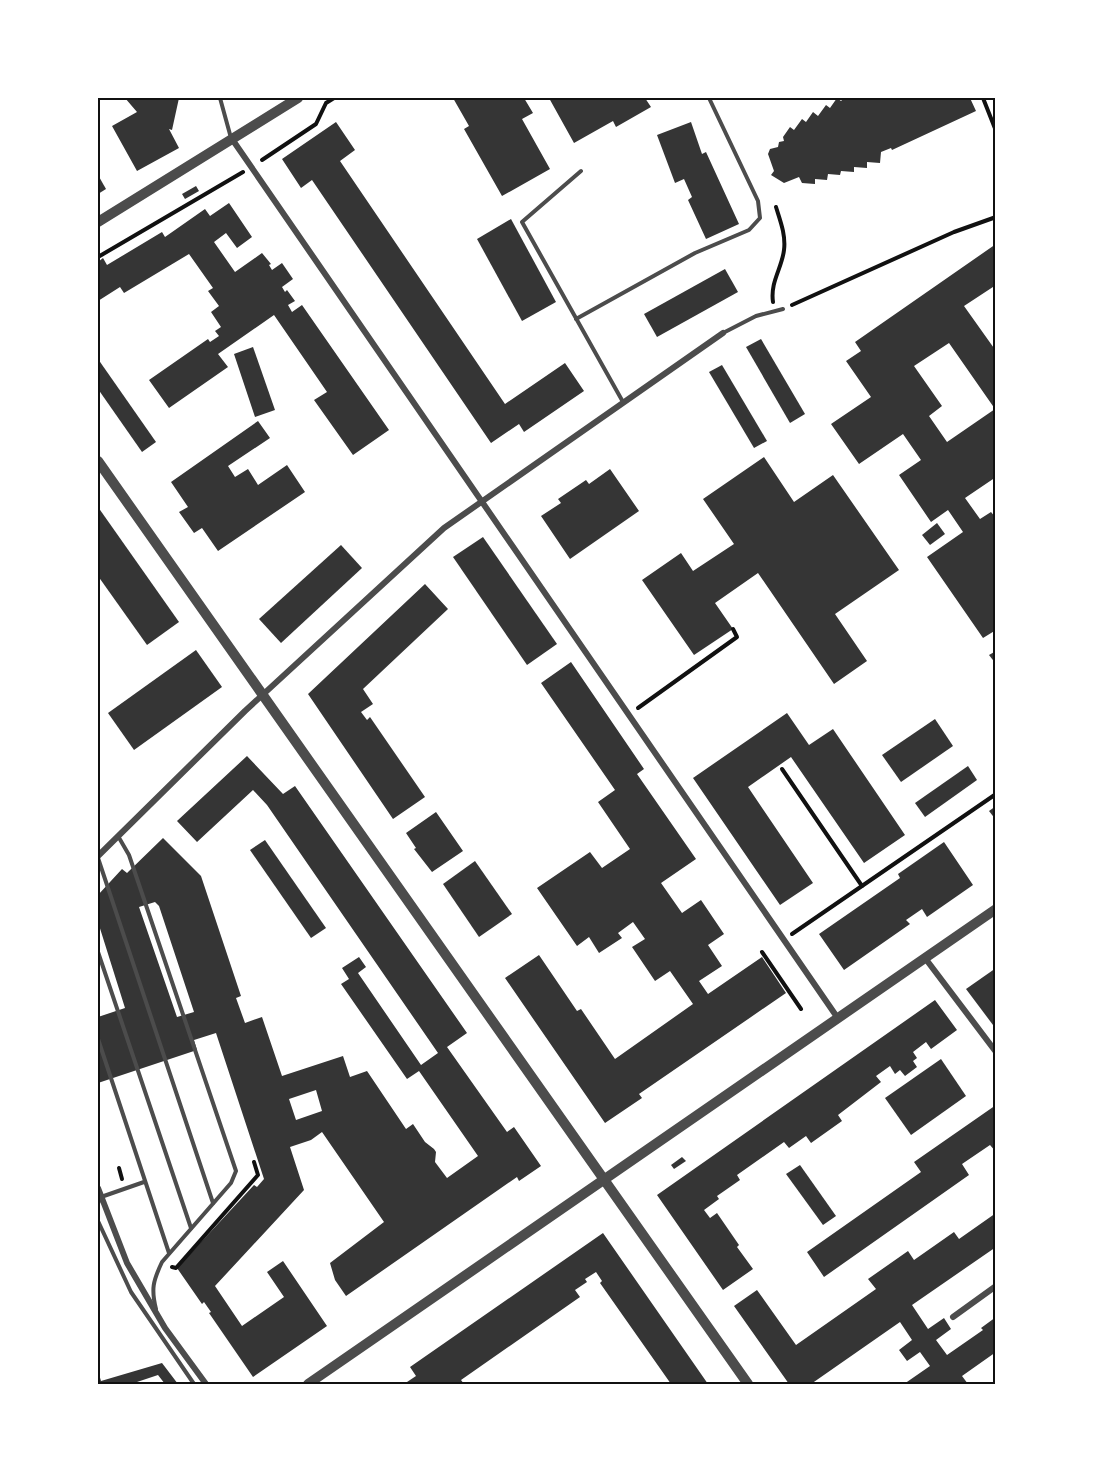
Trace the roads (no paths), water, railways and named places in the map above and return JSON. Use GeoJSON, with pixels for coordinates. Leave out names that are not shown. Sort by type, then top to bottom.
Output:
{"type":"FeatureCollection","features":[{"type":"Feature","properties":{"kind":"street"},"geometry":{"type":"LineString","coordinates":[[98,222],[298,98]]}},
{"type":"Feature","properties":{"kind":"street"},"geometry":{"type":"LineString","coordinates":[[232,139],[837,1017]]}},
{"type":"Feature","properties":{"kind":"street"},"geometry":{"type":"LineString","coordinates":[[98,857],[263,695],[444,528],[723,333]]}},
{"type":"Feature","properties":{"kind":"street"},"geometry":{"type":"LineString","coordinates":[[98,461],[748,1384]]}},
{"type":"Feature","properties":{"kind":"street"},"geometry":{"type":"LineString","coordinates":[[308,1384],[996,909]]}},
{"type":"Feature","properties":{"kind":"street"},"geometry":{"type":"LineString","coordinates":[[925,957],[996,1052]]}},
{"type":"Feature","properties":{"kind":"street"},"geometry":{"type":"LineString","coordinates":[[98,1188],[99,1200],[111,1222],[127,1263],[157,1315],[206,1384]]}},
{"type":"Feature","properties":{"kind":"street"},"geometry":{"type":"LineString","coordinates":[[953,1317],[996,1286]]}},
{"type":"Feature","properties":{"kind":"lane"},"geometry":{"type":"LineString","coordinates":[[220,98],[232,139]]}},
{"type":"Feature","properties":{"kind":"lane"},"geometry":{"type":"LineString","coordinates":[[576,319],[695,253],[749,230],[760,218],[758,201],[709,98]]}},
{"type":"Feature","properties":{"kind":"lane"},"geometry":{"type":"LineString","coordinates":[[581,171],[522,222],[623,402]]}},
{"type":"Feature","properties":{"kind":"lane"},"geometry":{"type":"LineString","coordinates":[[723,333],[756,316],[783,309]]}},
{"type":"Feature","properties":{"kind":"lane"},"geometry":{"type":"LineString","coordinates":[[118,836],[129,855],[236,1171],[231,1183],[162,1262],[156,1274],[152,1293],[157,1315]]}},
{"type":"Feature","properties":{"kind":"lane"},"geometry":{"type":"LineString","coordinates":[[98,857],[213,1203]]}},
{"type":"Feature","properties":{"kind":"lane"},"geometry":{"type":"LineString","coordinates":[[98,952],[191,1228]]}},
{"type":"Feature","properties":{"kind":"lane"},"geometry":{"type":"LineString","coordinates":[[98,1039],[169,1254]]}},
{"type":"Feature","properties":{"kind":"lane"},"geometry":{"type":"LineString","coordinates":[[99,1200],[144,1182]]}},
{"type":"Feature","properties":{"kind":"lane"},"geometry":{"type":"LineString","coordinates":[[98,1223],[131,1292],[194,1384]]}}]}
